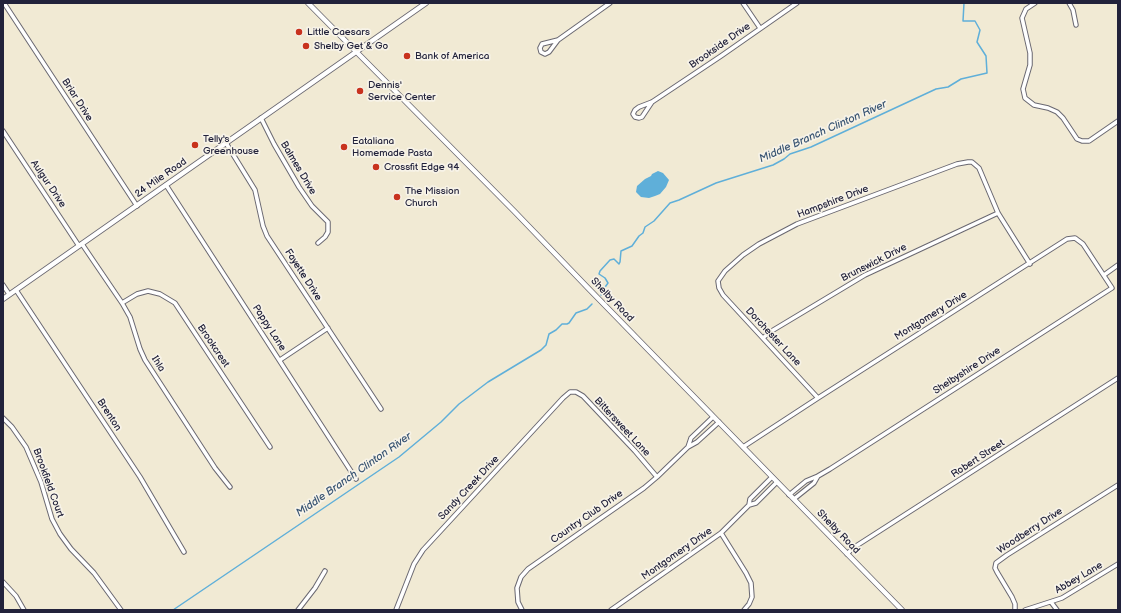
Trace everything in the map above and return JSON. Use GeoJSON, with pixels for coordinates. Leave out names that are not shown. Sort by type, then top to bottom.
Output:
{"type":"FeatureCollection","features":[{"type":"Feature","properties":{"kind":"street","name":"Briar Drive"},"geometry":{"type":"LineString","coordinates":[[4,3],[137,206]]}},
{"type":"Feature","properties":{"kind":"street","name":"Shelby Road"},"geometry":{"type":"LineString","coordinates":[[308,3],[514,211],[902,610]]}},
{"type":"Feature","properties":{"kind":"street","name":"24 Mile Road"},"geometry":{"type":"LineString","coordinates":[[3,299],[426,3]]}},
{"type":"Feature","properties":{"kind":"street"},"geometry":{"type":"LineString","coordinates":[[558,40],[542,44],[540,48],[541,52],[543,54],[549,52],[558,40],[610,3]]}},
{"type":"Feature","properties":{"kind":"street"},"geometry":{"type":"LineString","coordinates":[[743,3],[760,28]]}},
{"type":"Feature","properties":{"kind":"street","name":"Brookside Drive"},"geometry":{"type":"LineString","coordinates":[[652,102],[642,117],[635,117],[633,114],[639,107],[652,102],[797,3]]}},
{"type":"Feature","properties":{"kind":"street"},"geometry":{"type":"LineString","coordinates":[[1035,3],[1026,9],[1022,18],[1030,53],[1030,65],[1024,81],[1023,92],[1025,98],[1030,103],[1054,110],[1063,118],[1078,139],[1082,141],[1089,141],[1118,121]]}},
{"type":"Feature","properties":{"kind":"street"},"geometry":{"type":"LineString","coordinates":[[1069,3],[1073,10],[1076,25]]}},
{"type":"Feature","properties":{"kind":"street","name":"Balmes Drive"},"geometry":{"type":"LineString","coordinates":[[261,118],[299,187],[312,206],[328,222],[328,232],[326,237],[318,243]]}},
{"type":"Feature","properties":{"kind":"street","name":"Aulgur Drive"},"geometry":{"type":"LineString","coordinates":[[3,131],[81,245]]}},
{"type":"Feature","properties":{"kind":"street","name":"Fayette Drive"},"geometry":{"type":"LineString","coordinates":[[226,143],[255,190],[263,226],[267,236],[381,409]]}},
{"type":"Feature","properties":{"kind":"street","name":"Hampshire Drive"},"geometry":{"type":"LineString","coordinates":[[718,286],[720,277],[732,264],[759,244],[787,229],[963,162],[972,162],[979,168],[998,213]]}},
{"type":"Feature","properties":{"kind":"street","name":"Pappy Lane"},"geometry":{"type":"LineString","coordinates":[[166,185],[356,479]]}},
{"type":"Feature","properties":{"kind":"street"},"geometry":{"type":"LineString","coordinates":[[998,213],[1030,264]]}},
{"type":"Feature","properties":{"kind":"street","name":"Brunswick Drive"},"geometry":{"type":"LineString","coordinates":[[763,338],[770,332],[865,275],[998,213]]}},
{"type":"Feature","properties":{"kind":"street","name":"Montgomery Drive"},"geometry":{"type":"LineString","coordinates":[[743,447],[1067,239],[1075,238],[1083,244],[1104,275]]}},
{"type":"Feature","properties":{"kind":"street","name":"Ihla"},"geometry":{"type":"LineString","coordinates":[[81,245],[122,303],[130,318],[145,360],[215,468],[230,488]]}},
{"type":"Feature","properties":{"kind":"street"},"geometry":{"type":"LineString","coordinates":[[1104,275],[1118,265]]}},
{"type":"Feature","properties":{"kind":"street","name":"Shelbyshire Drive"},"geometry":{"type":"LineString","coordinates":[[789,495],[806,481],[818,476],[1112,288],[1104,275]]}},
{"type":"Feature","properties":{"kind":"street"},"geometry":{"type":"LineString","coordinates":[[3,285],[9,294]]}},
{"type":"Feature","properties":{"kind":"street","name":"Dorchester Lane"},"geometry":{"type":"LineString","coordinates":[[718,286],[723,295],[818,398]]}},
{"type":"Feature","properties":{"kind":"street","name":"Brenton"},"geometry":{"type":"LineString","coordinates":[[16,290],[140,477],[184,552]]}},
{"type":"Feature","properties":{"kind":"street","name":"Brookcrest"},"geometry":{"type":"LineString","coordinates":[[122,303],[137,294],[148,291],[160,294],[175,303],[270,447]]}},
{"type":"Feature","properties":{"kind":"street"},"geometry":{"type":"LineString","coordinates":[[280,360],[328,328]]}},
{"type":"Feature","properties":{"kind":"street","name":"Robert Street"},"geometry":{"type":"LineString","coordinates":[[846,554],[853,548],[1118,378]]}},
{"type":"Feature","properties":{"kind":"street","name":"Bittersweet Lane"},"geometry":{"type":"LineString","coordinates":[[573,391],[578,392],[583,396],[635,451],[657,477]]}},
{"type":"Feature","properties":{"kind":"street","name":"Sandy Creek Drive"},"geometry":{"type":"LineString","coordinates":[[396,610],[414,564],[423,550],[563,398],[573,391]]}},
{"type":"Feature","properties":{"kind":"street","name":"Country Club Drive"},"geometry":{"type":"LineString","coordinates":[[688,447],[692,438],[713,417]]}},
{"type":"Feature","properties":{"kind":"street","name":"Brookfield Court"},"geometry":{"type":"LineString","coordinates":[[3,418],[12,427],[29,452],[41,482],[52,519],[60,534],[71,549],[94,573],[121,610]]}},
{"type":"Feature","properties":{"kind":"street","name":"Country Club Drive"},"geometry":{"type":"LineString","coordinates":[[522,610],[518,604],[517,588],[521,577],[528,569],[644,488],[688,447],[697,442],[719,422]]}},
{"type":"Feature","properties":{"kind":"street","name":"Shelbyshire Drive"},"geometry":{"type":"LineString","coordinates":[[794,499],[814,482],[818,476]]}},
{"type":"Feature","properties":{"kind":"street","name":"Montgomery Drive"},"geometry":{"type":"LineString","coordinates":[[749,505],[750,499],[772,477]]}},
{"type":"Feature","properties":{"kind":"street","name":"Montgomery Drive"},"geometry":{"type":"LineString","coordinates":[[611,610],[720,533],[749,505],[756,503],[777,482]]}},
{"type":"Feature","properties":{"kind":"street","name":"Woodberry Drive"},"geometry":{"type":"LineString","coordinates":[[1015,610],[1015,604],[1012,597],[995,568],[996,563],[1118,485]]}},
{"type":"Feature","properties":{"kind":"street"},"geometry":{"type":"LineString","coordinates":[[720,533],[751,583],[752,598],[744,610]]}},
{"type":"Feature","properties":{"kind":"street","name":"Abbey Lane"},"geometry":{"type":"LineString","coordinates":[[1025,610],[1070,594],[1118,564]]}},
{"type":"Feature","properties":{"kind":"street"},"geometry":{"type":"LineString","coordinates":[[298,610],[315,588],[325,571]]}},
{"type":"Feature","properties":{"kind":"street"},"geometry":{"type":"LineString","coordinates":[[3,582],[16,596],[24,610]]}},
{"type":"Feature","properties":{"kind":"street"},"geometry":{"type":"LineString","coordinates":[[1051,602],[1057,610]]}},
{"type":"Feature","properties":{"kind":"water"},"geometry":{"type":"Polygon","coordinates":[[[658,171],[663,173],[669,180],[666,187],[660,194],[655,196],[649,198],[641,197],[636,192],[637,186],[658,171]]]}},
{"type":"Feature","properties":{"kind":"waterway","name":"Middle Branch Clinton River"},"geometry":{"type":"LineString","coordinates":[[601,295],[608,283],[605,278],[599,274],[600,271],[610,260],[614,259],[619,264],[621,251],[632,246],[643,233],[645,227],[654,221],[670,203],[716,183],[773,165],[790,154],[811,147],[936,89],[948,87],[961,79],[987,73],[986,56],[977,42],[980,30],[975,21],[963,21],[964,3]]}},
{"type":"Feature","properties":{"kind":"waterway","name":"Middle Branch Clinton River"},"geometry":{"type":"LineString","coordinates":[[173,610],[399,457],[441,422],[459,404],[488,382],[541,350],[546,345],[549,334],[562,324],[569,323],[576,313],[587,309],[592,304]]}},
{"type":"Feature","properties":{"kind":"place","name":"Little Caesars"},"geometry":{"type":"Point","coordinates":[299,32]}},
{"type":"Feature","properties":{"kind":"place","name":"Shelby Get & Go"},"geometry":{"type":"Point","coordinates":[306,46]}},
{"type":"Feature","properties":{"kind":"place","name":"Bank of America"},"geometry":{"type":"Point","coordinates":[407,56]}},
{"type":"Feature","properties":{"kind":"place","name":"Dennis' Service Center"},"geometry":{"type":"Point","coordinates":[360,91]}},
{"type":"Feature","properties":{"kind":"place","name":"Telly's Greenhouse"},"geometry":{"type":"Point","coordinates":[195,145]}},
{"type":"Feature","properties":{"kind":"place","name":"Eataliana Homemade Pasta"},"geometry":{"type":"Point","coordinates":[344,147]}},
{"type":"Feature","properties":{"kind":"place","name":"Crossfit Edge 94"},"geometry":{"type":"Point","coordinates":[376,167]}},
{"type":"Feature","properties":{"kind":"place","name":"The Mission Church"},"geometry":{"type":"Point","coordinates":[397,197]}}]}
